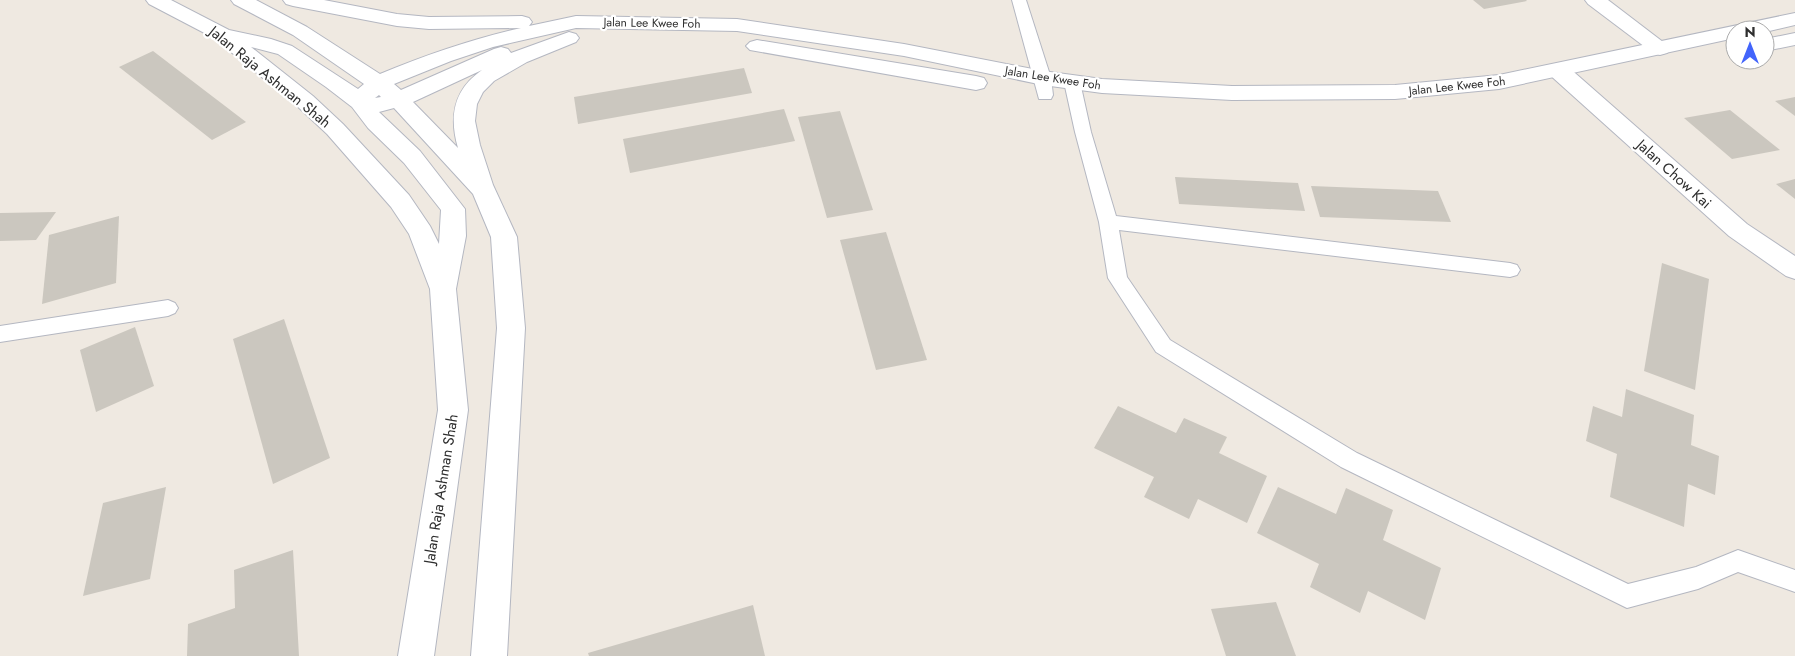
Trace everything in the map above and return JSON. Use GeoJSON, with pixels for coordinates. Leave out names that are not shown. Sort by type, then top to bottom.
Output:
{"type":"FeatureCollection","features":[{"type":"Feature","properties":{"kind":"main road","name":"Jalan Raja Ashman Shah"},"geometry":{"type":"LineString","coordinates":[[156,0],[221,34],[305,101],[335,129],[400,201],[421,232],[442,288],[453,410],[416,656]]}},
{"type":"Feature","properties":{"kind":"main road"},"geometry":{"type":"LineString","coordinates":[[241,0],[300,31],[378,83],[399,100],[484,190]]}},
{"type":"Feature","properties":{"kind":"main road"},"geometry":{"type":"LineString","coordinates":[[293,0],[397,20],[572,30]]}},
{"type":"Feature","properties":{"kind":"main road"},"geometry":{"type":"LineString","coordinates":[[1595,0],[1660,49]]}},
{"type":"Feature","properties":{"kind":"main road"},"geometry":{"type":"LineString","coordinates":[[1775,23],[1795,19]]}},
{"type":"Feature","properties":{"kind":"main road"},"geometry":{"type":"LineString","coordinates":[[489,656],[511,328],[504,237],[484,190],[468,144],[464,120],[467,101],[480,81],[501,66],[572,30]]}},
{"type":"Feature","properties":{"kind":"main road","name":"Jalan Lee Kwee Foh"},"geometry":{"type":"LineString","coordinates":[[378,83],[443,56],[487,42],[572,30],[644,38],[729,42],[1044,87],[1247,112],[1364,111],[1477,102],[1567,78],[1660,49],[1725,34]]}},
{"type":"Feature","properties":{"kind":"main road","name":"Jalan Lee Kwee Foh"},"geometry":{"type":"LineString","coordinates":[[360,102],[377,105],[399,100],[497,54],[572,30]]}},
{"type":"Feature","properties":{"kind":"main road"},"geometry":{"type":"LineString","coordinates":[[221,34],[285,50],[334,82],[360,102],[376,123],[412,158],[452,209],[453,236],[442,288]]}},
{"type":"Feature","properties":{"kind":"main road"},"geometry":{"type":"LineString","coordinates":[[1775,43],[1795,39]]}},
{"type":"Feature","properties":{"kind":"main road","name":"Jalan Lee Kwee Foh"},"geometry":{"type":"LineString","coordinates":[[1567,78],[1725,54]]}},
{"type":"Feature","properties":{"kind":"main road","name":"Jalan Chow Kai"},"geometry":{"type":"LineString","coordinates":[[1567,78],[1738,230],[1795,269]]}},
{"type":"Feature","properties":{"kind":"main road"},"geometry":{"type":"LineString","coordinates":[[360,102],[378,83]]}},
{"type":"Feature","properties":{"kind":"lane"},"geometry":{"type":"LineString","coordinates":[[1019,0],[1044,87]]}},
{"type":"Feature","properties":{"kind":"lane"},"geometry":{"type":"LineString","coordinates":[[1074,91],[1083,132],[1108,222],[1118,278],[1163,346],[1349,460],[1627,596],[1698,578],[1738,561],[1795,581]]}},
{"type":"Feature","properties":{"kind":"lane"},"geometry":{"type":"LineString","coordinates":[[1108,222],[1510,270]]}},
{"type":"Feature","properties":{"kind":"lane"},"geometry":{"type":"LineString","coordinates":[[0,334],[168,308]]}},
{"type":"Feature","properties":{"kind":"building"},"geometry":{"type":"Polygon","coordinates":[[[1473,0],[1526,0],[1527,1],[1484,9],[1473,0]]]}},
{"type":"Feature","properties":{"kind":"building"},"geometry":{"type":"Polygon","coordinates":[[[153,51],[246,122],[212,140],[119,67],[153,51]]]}},
{"type":"Feature","properties":{"kind":"building"},"geometry":{"type":"Polygon","coordinates":[[[744,68],[752,93],[578,124],[574,97],[744,68]]]}},
{"type":"Feature","properties":{"kind":"building"},"geometry":{"type":"Polygon","coordinates":[[[1795,97],[1795,116],[1775,101],[1795,97]]]}},
{"type":"Feature","properties":{"kind":"building"},"geometry":{"type":"Polygon","coordinates":[[[784,109],[795,141],[630,173],[623,139],[784,109]]]}},
{"type":"Feature","properties":{"kind":"building"},"geometry":{"type":"Polygon","coordinates":[[[1730,110],[1780,150],[1732,159],[1684,118],[1730,110]]]}},
{"type":"Feature","properties":{"kind":"building"},"geometry":{"type":"Polygon","coordinates":[[[840,111],[873,210],[827,218],[798,117],[840,111]]]}},
{"type":"Feature","properties":{"kind":"building"},"geometry":{"type":"Polygon","coordinates":[[[1175,177],[1298,183],[1305,211],[1179,204],[1175,177]]]}},
{"type":"Feature","properties":{"kind":"building"},"geometry":{"type":"Polygon","coordinates":[[[1795,179],[1795,199],[1776,184],[1795,179]]]}},
{"type":"Feature","properties":{"kind":"building"},"geometry":{"type":"Polygon","coordinates":[[[1311,186],[1438,191],[1451,222],[1320,217],[1311,186]]]}},
{"type":"Feature","properties":{"kind":"building"},"geometry":{"type":"Polygon","coordinates":[[[56,212],[36,240],[0,241],[0,213],[56,212]]]}},
{"type":"Feature","properties":{"kind":"building"},"geometry":{"type":"Polygon","coordinates":[[[119,216],[116,283],[42,304],[49,235],[119,216]]]}},
{"type":"Feature","properties":{"kind":"building"},"geometry":{"type":"Polygon","coordinates":[[[886,232],[927,360],[876,370],[840,240],[886,232]]]}},
{"type":"Feature","properties":{"kind":"building"},"geometry":{"type":"Polygon","coordinates":[[[1662,263],[1709,279],[1695,390],[1644,371],[1662,263]]]}},
{"type":"Feature","properties":{"kind":"building"},"geometry":{"type":"Polygon","coordinates":[[[284,319],[330,458],[273,484],[233,339],[284,319]]]}},
{"type":"Feature","properties":{"kind":"building"},"geometry":{"type":"Polygon","coordinates":[[[135,327],[154,386],[96,412],[80,350],[135,327]]]}},
{"type":"Feature","properties":{"kind":"building"},"geometry":{"type":"Polygon","coordinates":[[[1626,389],[1694,415],[1691,445],[1719,456],[1715,495],[1688,484],[1684,527],[1610,497],[1617,454],[1586,441],[1593,406],[1622,417],[1626,389]]]}},
{"type":"Feature","properties":{"kind":"building"},"geometry":{"type":"Polygon","coordinates":[[[1118,406],[1176,433],[1184,418],[1227,437],[1219,453],[1267,476],[1247,523],[1198,499],[1189,519],[1144,497],[1154,477],[1094,448],[1118,406]]]}},
{"type":"Feature","properties":{"kind":"building"},"geometry":{"type":"Polygon","coordinates":[[[166,487],[150,579],[83,596],[103,503],[166,487]]]}},
{"type":"Feature","properties":{"kind":"building"},"geometry":{"type":"Polygon","coordinates":[[[1278,487],[1336,514],[1346,488],[1393,510],[1383,540],[1441,568],[1425,620],[1368,591],[1360,613],[1310,587],[1319,564],[1257,533],[1278,487]]]}},
{"type":"Feature","properties":{"kind":"building"},"geometry":{"type":"Polygon","coordinates":[[[293,550],[299,656],[187,656],[188,624],[235,608],[234,570],[293,550]]]}},
{"type":"Feature","properties":{"kind":"building"},"geometry":{"type":"Polygon","coordinates":[[[1276,602],[1296,656],[1226,656],[1211,609],[1276,602]]]}},
{"type":"Feature","properties":{"kind":"building"},"geometry":{"type":"Polygon","coordinates":[[[753,605],[765,656],[589,656],[588,653],[753,605]]]}}]}
